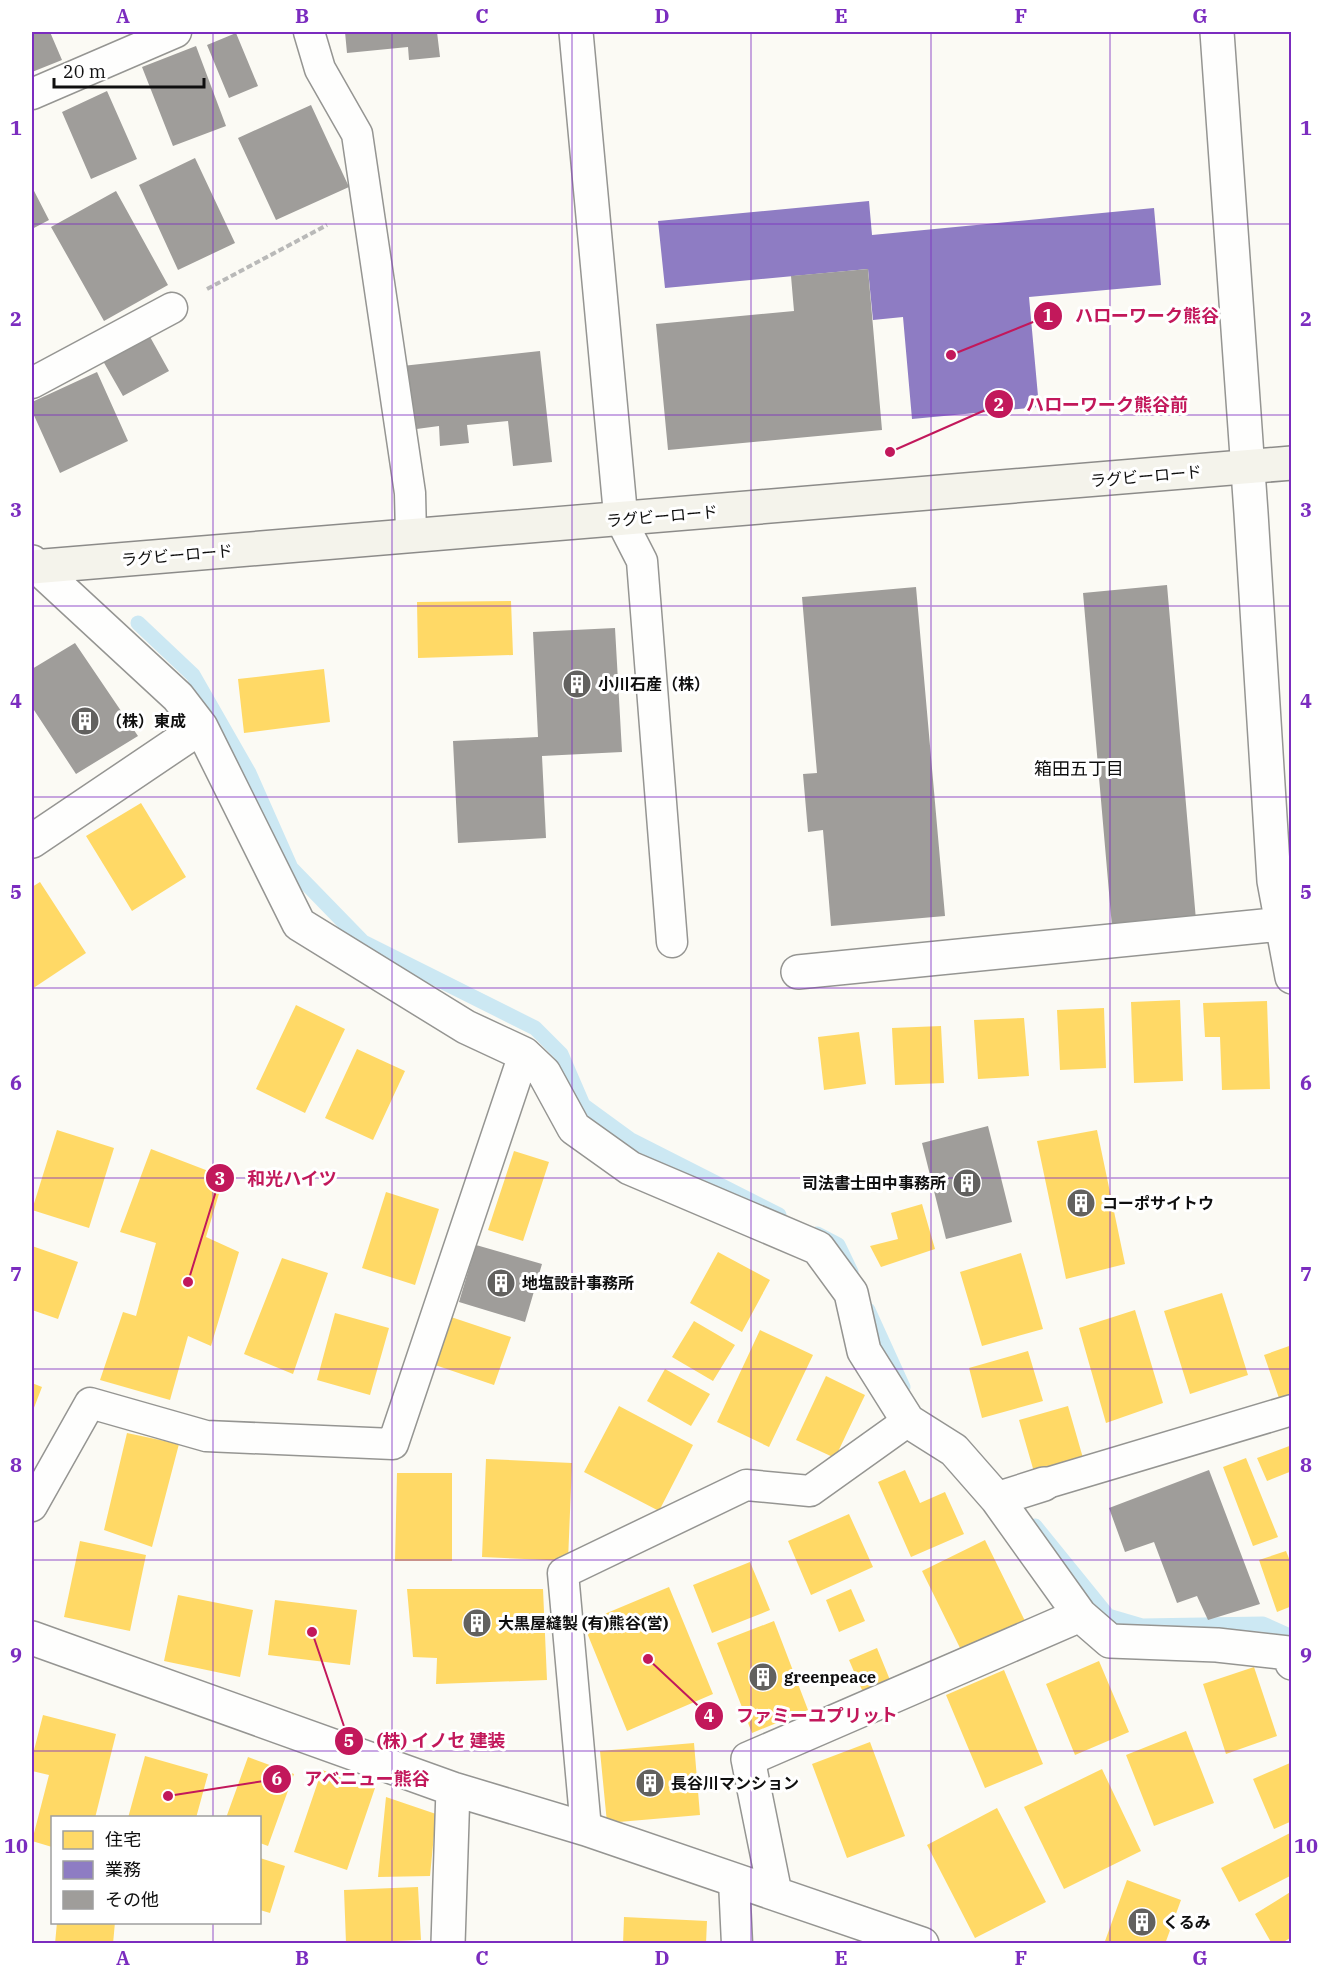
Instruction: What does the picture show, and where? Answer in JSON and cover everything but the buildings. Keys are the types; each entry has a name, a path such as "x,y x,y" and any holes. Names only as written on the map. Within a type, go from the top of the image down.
{"street":[{"path":"576,32 621,520"},
{"path":"1217,32 1274,881 1287,923 1292,977"},
{"name":"ラグビーロード","path":"33,566 621,520 1292,463"},
{"path":"33,566 178,697 201,727 299,924 466,1027 524,1054 544,1073 574,1128 630,1168 818,1248 851,1293 864,1351 908,1421 954,1450 999,1498 1080,1615 1110,1641 1217,1645 1288,1653 1292,1663"},
{"path":"32,840 201,727"},
{"path":"798,972 1287,923"},
{"path":"999,1498 1044,1484"},
{"path":"775,1893 748,1759 1080,1615"},
{"path":"32,1638 453,1790 586,1829 922,1944"},
{"path":"448,1944 453,1790"}],"lane":[{"path":"32,94 176,32"},
{"path":"309,32 320,69 357,134 410,493 411,535"},
{"path":"32,383 172,308"},
{"path":"621,520 642,561 672,942"},
{"path":"32,1506 90,1403 206,1436 393,1444 524,1054"},
{"path":"1044,1484 1292,1410"},
{"path":"586,1829 563,1573 746,1485 810,1491 908,1421"},
{"path":"734,1881 737,1944"}],"path":[{"path":"172,308 367,203"}],"waterway":[{"path":"138,623 193,675 249,773 291,868 363,942 535,1028 561,1054 583,1105 631,1140 779,1215"},
{"path":"817,1234 838,1245 851,1272"},
{"path":"868,1310 903,1387"},
{"path":"1035,1526 1108,1616 1142,1626 1263,1624 1292,1637"}],"place":[{"name":"ハローワーク熊谷","path":"951,355"},
{"name":"ハローワーク熊谷前","path":"890,452"},
{"name":"小川石産（株）","path":"577,684"},
{"name":"（株）東成","path":"85,721"},
{"name":"司法書士田中事務所","path":"967,1183"},
{"name":"コーポサイトウ","path":"1081,1203"},
{"name":"和光ハイツ","path":"188,1282"},
{"name":"地塩設計事務所","path":"501,1283"},
{"name":"大黒屋縫製 (有)熊谷(営)","path":"477,1623"},
{"name":"(株) イノセ 建装","path":"312,1632"},
{"name":"ファミーユプリット","path":"648,1659"},
{"name":"greenpeace","path":"763,1677"},
{"name":"長谷川マンション","path":"650,1783"},
{"name":"アベニュー熊谷","path":"168,1796"},
{"name":"くるみ","path":"1142,1922"}],"district":[{"name":"箱田五丁目","path":"1079,768"}]}
